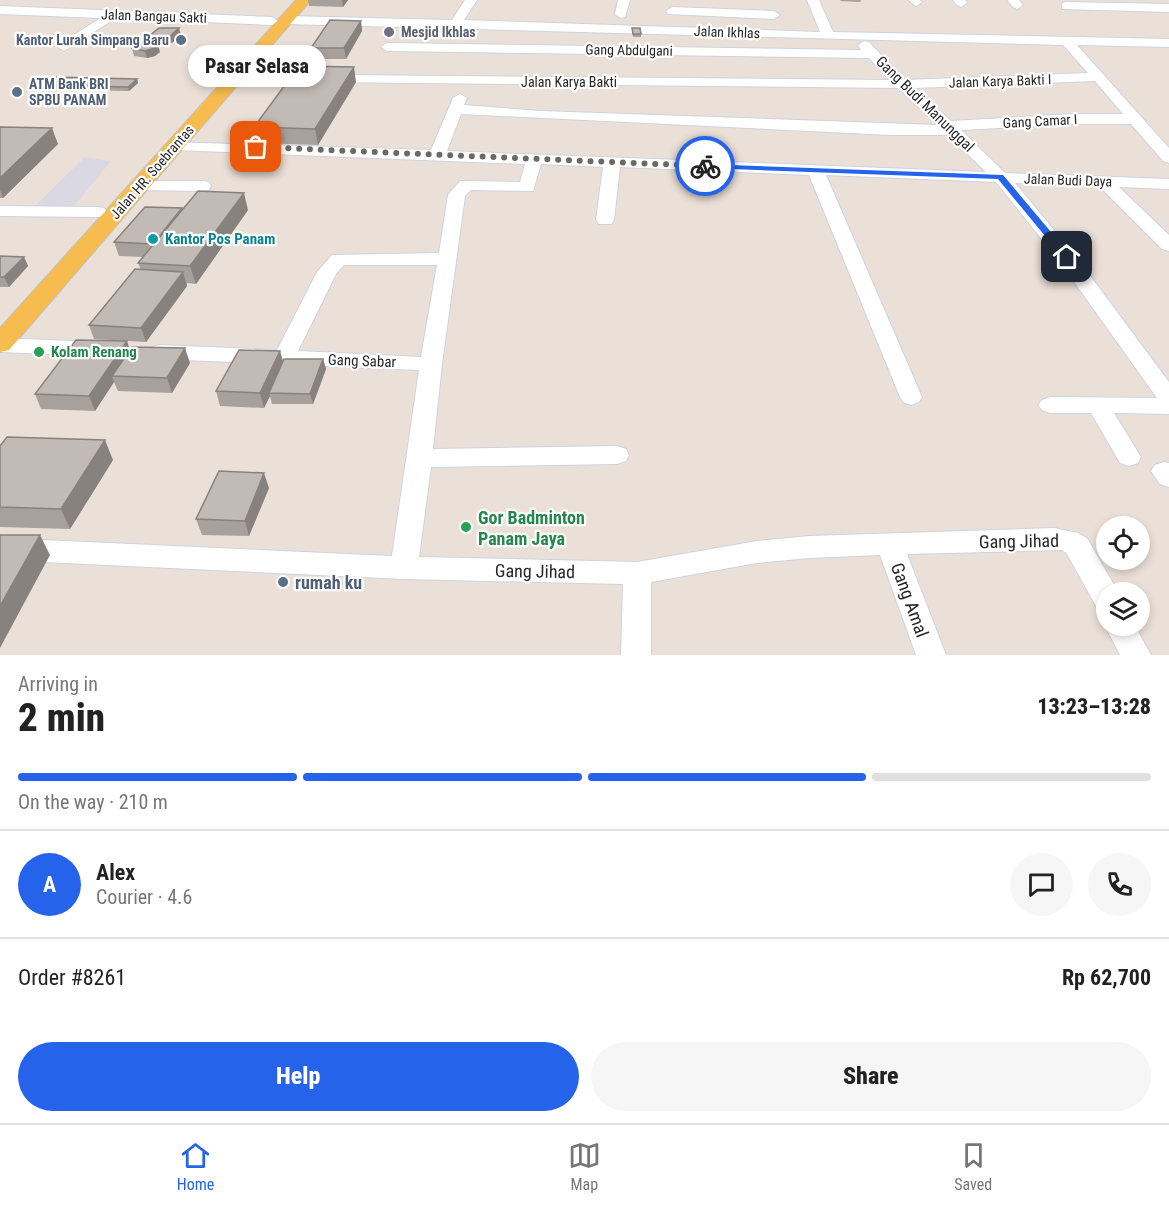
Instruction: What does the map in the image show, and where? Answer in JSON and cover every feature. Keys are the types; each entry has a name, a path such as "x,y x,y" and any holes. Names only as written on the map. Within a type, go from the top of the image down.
{"main road":[{"name":"Jalan HR. Soebrantas","path":"0,345 236,77 279,21 290,0"},
{"name":"Jalan HR. Soebrantas","path":"0,320 98,212 279,21 304,0"}],"street":[{"path":"456,24 471,0"},
{"path":"621,14 624,0"},
{"path":"813,0 828,35"},
{"path":"1152,0 1166,8"},
{"path":"1063,3 1166,8"},
{"path":"1063,3 1087,27"},
{"path":"672,30 672,6 772,7 777,33"},
{"name":"Jalan Bangau Sakti","path":"0,10 279,21"},
{"path":"64,47 113,15"},
{"name":"Jalan Ikhlas","path":"279,21 397,22 858,37 1169,42"},
{"path":"367,79 397,22"},
{"name":"Gang Budi Manunggal","path":"858,37 902,84 1000,177 1067,257 1169,398"},
{"path":"1066,40 1169,158"},
{"name":"Gang Abdulgani","path":"381,55 872,54"},
{"name":"Jalan Karya Bakti","path":"236,77 902,84"},
{"name":"Jalan Karya Bakti I","path":"902,84 1098,77"},
{"path":"438,153 467,81"},
{"name":"Gang Camar I","path":"455,110 891,130 1073,119 1135,119"},
{"name":"Jalan Budi Daya","path":"176,145 438,153 1169,184"},
{"path":"404,568 431,364 457,195 466,185 527,187 535,158"},
{"path":"605,220 612,162"},
{"path":"815,170 911,397"},
{"path":"1103,181 1169,245"},
{"path":"141,186 202,186"},
{"path":"0,211 98,212"},
{"path":"284,358 327,272 339,259 447,259"},
{"path":"0,345 115,350"},
{"name":"Gang Sabar","path":"138,351 431,364"},
{"path":"1050,405 1169,406"},
{"path":"1098,406 1129,457"},
{"path":"420,458 617,455"},
{"name":"Gang Jihad","path":"0,549 404,568 637,573 757,552 809,547 1054,538 1068,540 1077,546 1097,582"},
{"name":"Gang Amal","path":"890,544 930,655"},
{"path":"636,655 637,573"},
{"path":"1126,636 1136,655"}],"shaded area":[{"path":"85,157 111,161 74,206 35,206"}],"building":[{"path":"330,20 361,21 344,48 311,48"},
{"path":"159,28 179,28 170,36 148,37"},
{"path":"632,28 640,28 641,34 633,34"},
{"path":"137,44 158,44 145,51 132,48"},
{"path":"299,66 354,67 315,129 254,127"},
{"path":"51,77 137,79 128,87 41,85"},
{"path":"0,127 52,128 0,178"},
{"path":"198,191 244,193 190,266 138,263"},
{"path":"145,207 182,208 153,244 114,242"},
{"path":"0,256 24,257 4,277 0,277"},
{"path":"135,269 183,272 141,328 89,325"},
{"path":"76,340 127,341 89,396 35,394"},
{"path":"132,347 185,348 167,378 112,376"},
{"path":"239,350 280,351 260,393 216,391"},
{"path":"284,359 323,359 310,394 269,393"},
{"path":"7,437 105,440 61,509 0,507 0,446"},
{"path":"219,471 264,473 245,521 196,519"},
{"path":"0,535 40,535 0,606"}],"way so far":[{"path":"256,147 705,166"}],"place":[{"name":"Mesjid Ikhlas","path":"389,32"},
{"name":"Kantor Lurah Simpang Baru","path":"181,40"},
{"name":"ATM Bank BRI SPBU PANAM","path":"17,92"},
{"name":"Pasar Selasa","path":"256,147"},
{"name":"Kantor Pos Panam","path":"153,239"},
{"name":"Kolam Renang","path":"39,352"},
{"name":"Gor Badminton Panam Jaya","path":"466,527"},
{"name":"rumah ku","path":"283,582"}],"route":[{"path":"705,166 1000,177 1067,257"}]}
